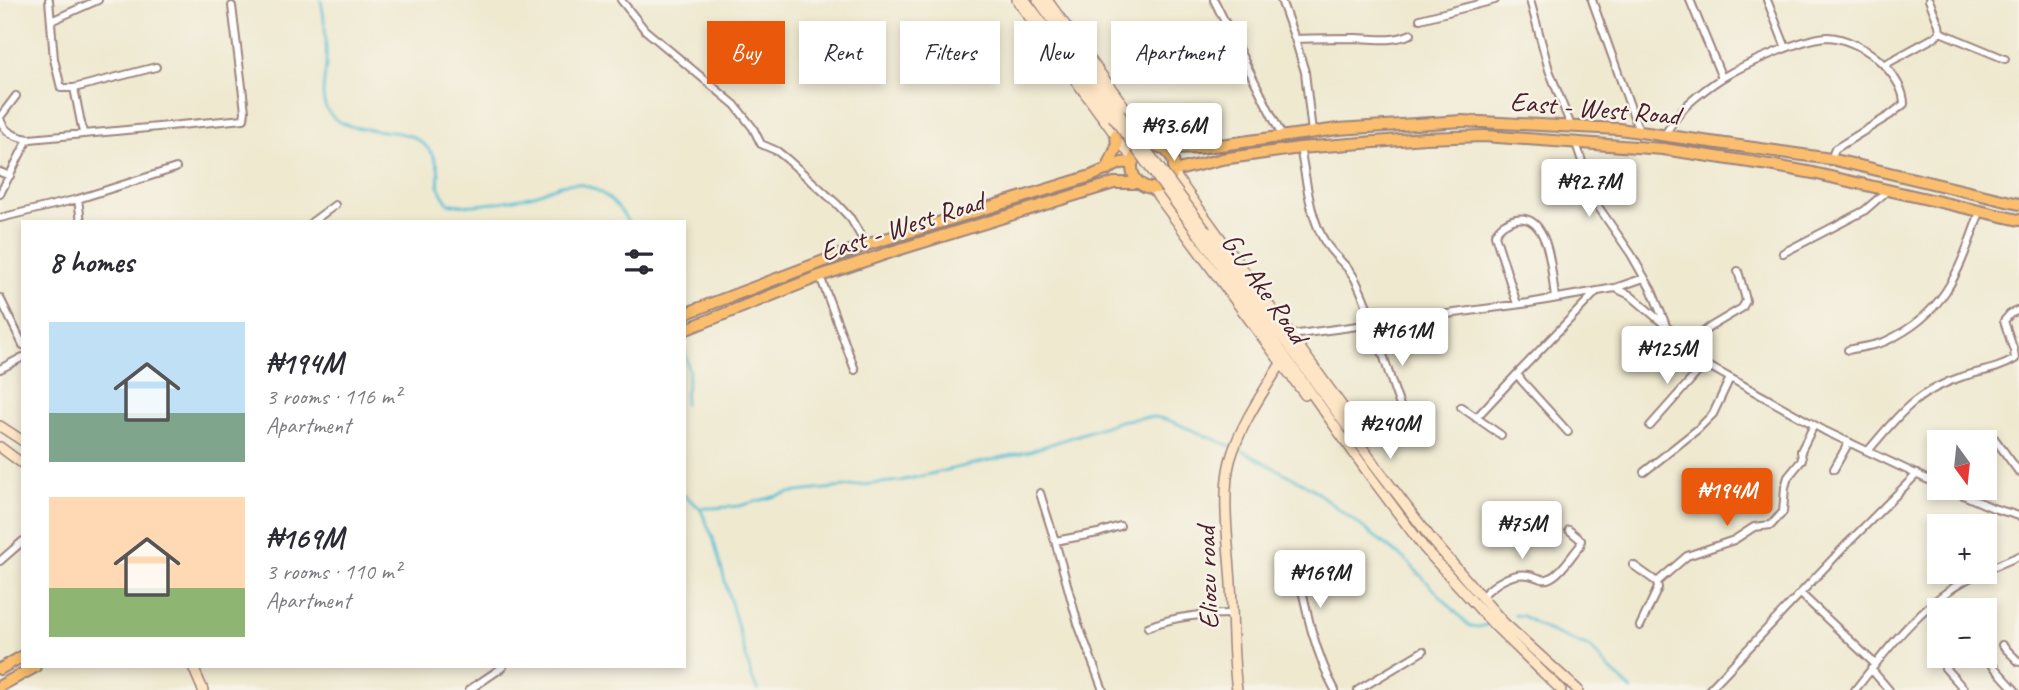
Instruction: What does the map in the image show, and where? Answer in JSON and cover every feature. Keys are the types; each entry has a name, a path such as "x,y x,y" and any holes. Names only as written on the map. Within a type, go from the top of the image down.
{"main road":[{"path":"1017,0 1133,160"},
{"path":"1025,0 1116,115 1203,233 1442,569 1494,625 1561,690"},
{"path":"1038,0 1116,115"},
{"path":"1047,0 1158,147 1172,158 1174,173 1342,406 1358,431 1373,471"},
{"name":"East - West Road","path":"1158,147 1198,148 1312,132 1462,121 1571,125 1665,134 1831,159 2019,204"},
{"path":"1107,170 1116,146 1116,135"},
{"name":"East - West Road","path":"1174,173 1222,159 1300,148 1484,136 1663,149 1769,165 2019,220"},
{"path":"1158,147 1140,150 1133,160 1132,172 1138,183 1152,188 1163,186 1174,173"},
{"name":"East - West Road","path":"686,313 866,245 1133,160"},
{"name":"East - West Road","path":"686,329 820,276 894,251 1114,183 1138,183"},
{"path":"1152,188 1324,421 1373,471 1481,597 1525,643 1578,690"},
{"name":"Eliozu road","path":"1237,690 1233,659 1227,492 1230,464 1239,434 1282,362"},
{"path":"0,426 21,440"},
{"path":"2,452 21,463"},
{"path":"0,669 21,657"},
{"path":"0,686 33,668"},
{"path":"193,668 203,690"}],"street":[{"path":"49,0 59,85 63,89 156,67"},
{"path":"51,21 98,0"},
{"path":"621,0 645,30 735,106 754,128 761,144 777,151 837,204 851,219 866,245"},
{"path":"1214,0 1282,136"},
{"path":"1281,0 1305,72 1312,132"},
{"path":"1420,19 1495,0"},
{"path":"1530,0 1549,70 1571,125"},
{"path":"1592,0 1639,131"},
{"path":"1690,0 1722,78"},
{"path":"1767,0 1786,48"},
{"path":"1929,0 1940,32 2005,59"},
{"path":"16,96 0,117 1,123 9,132 20,139 244,119 232,6"},
{"path":"1884,65 1940,32"},
{"path":"1295,39 1318,37 1389,40 1411,34"},
{"path":"1665,134 1686,105 1722,78 1786,48 1815,38 1830,37 1874,55 1898,83 1904,100 1904,104 1890,115 1835,149 1831,159"},
{"path":"74,88 83,133"},
{"path":"0,194 30,139"},
{"path":"1575,142 1595,202 1652,290 1665,325"},
{"path":"1300,148 1313,215 1324,241 1354,278 1374,323 1402,411 1410,419 1427,420"},
{"path":"0,218 78,200 176,168"},
{"path":"0,172 10,176"},
{"path":"1783,253 1864,211 1889,190"},
{"path":"78,200 82,220"},
{"path":"320,220 335,205"},
{"path":"1849,350 1884,342 1932,310 1951,286 1980,212"},
{"path":"1517,304 1494,235 1502,226 1517,219 1528,220 1542,231 1548,250 1555,298"},
{"path":"1687,345 1742,308 1746,302 1738,271"},
{"path":"820,276 855,370"},
{"path":"1291,335 1555,298 1615,288 1644,278"},
{"path":"1615,288 1630,295 1705,364 1814,425 1927,479"},
{"path":"1476,418 1597,291"},
{"path":"0,298 21,341"},
{"path":"1868,451 1902,410 1927,391 1964,376 2005,365 2015,359 2004,321 2019,310"},
{"path":"0,369 21,358"},
{"path":"1650,426 1705,364"},
{"path":"1517,374 1569,432"},
{"path":"1644,472 1713,414 1730,377"},
{"path":"1461,407 1501,435"},
{"path":"1657,583 1687,556 1734,540 1754,527 1772,525 1778,519 1783,512 1788,477 1802,460 1801,451 1814,425"},
{"path":"1834,469 1849,442"},
{"path":"1997,443 2019,472"},
{"path":"1709,690 1917,474"},
{"path":"1040,493 1078,624 1103,690"},
{"path":"1975,500 2019,516"},
{"path":"1055,541 1119,526"},
{"path":"1481,597 1497,582 1515,576 1528,574 1544,580 1552,578 1580,546 1581,540 1569,530"},
{"path":"0,561 21,543"},
{"path":"1997,566 2019,556"},
{"path":"1633,565 1657,583 1658,588 1640,626"},
{"path":"1278,571 1295,571 1300,580 1312,634 1326,674 1335,690"},
{"path":"1855,690 1912,621 1939,597 1959,584"},
{"path":"1801,594 1873,666 1889,690"},
{"path":"1149,627 1179,618 1232,614"},
{"path":"2002,645 2019,662"},
{"path":"1358,690 1423,651"},
{"path":"469,690 502,668"},
{"path":"1945,668 1965,690"},
{"path":"1995,668 2015,690"}],"waterway":[{"path":"321,0 326,40 323,92 326,108 343,124 405,134 420,141 434,158 439,173 439,187 448,203 489,204 571,184 600,192 609,198 627,220"},
{"path":"686,357 689,372 686,391"},
{"path":"686,497 700,508 713,508 739,506 788,493 900,481 1030,451 1120,421 1156,417 1245,452 1310,487 1407,561 1469,626 1489,624"},
{"path":"700,508 713,538 752,678 758,690"},
{"path":"1514,615 1523,616 1545,629 1591,648 1632,690"}]}
